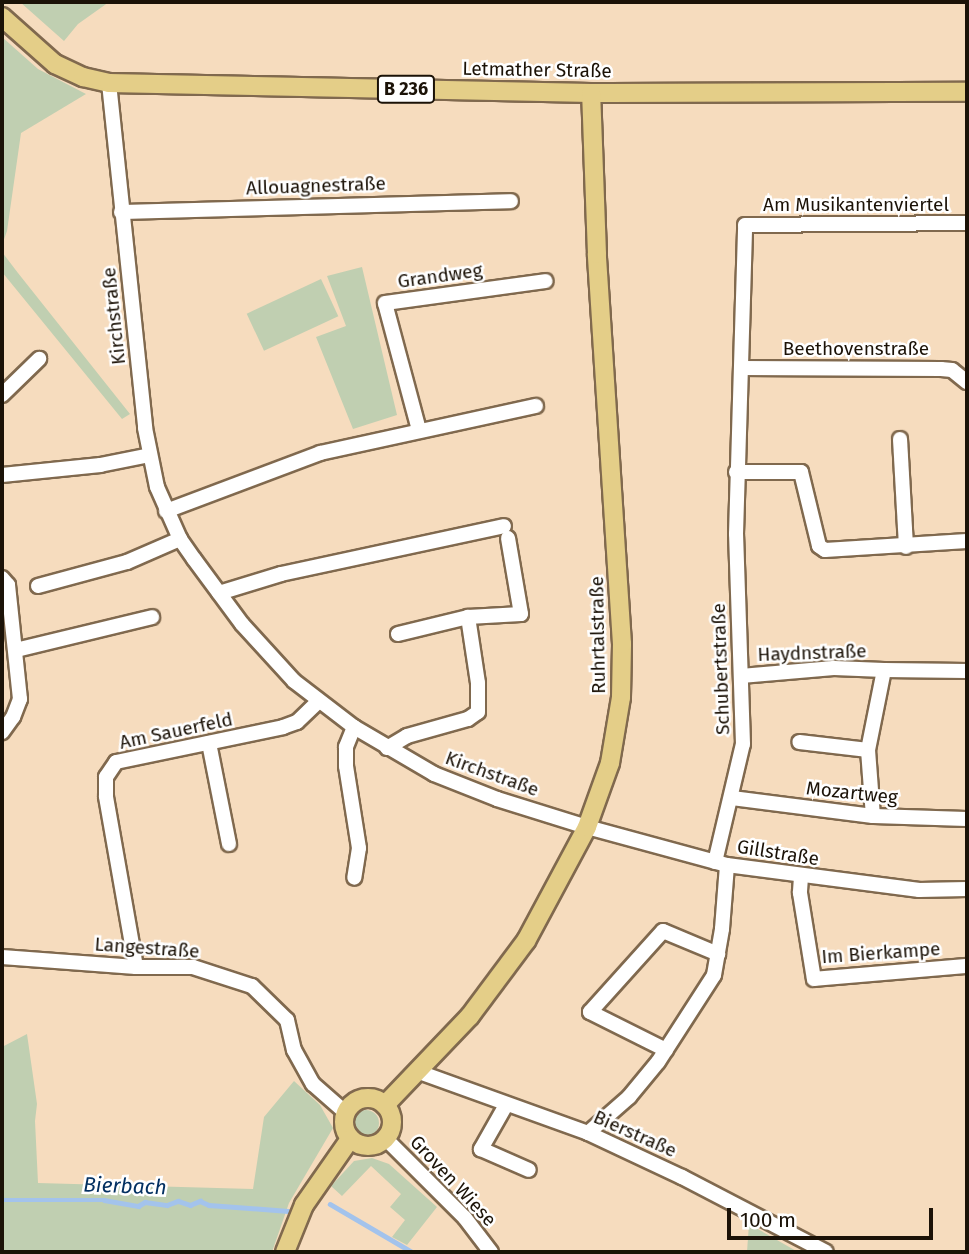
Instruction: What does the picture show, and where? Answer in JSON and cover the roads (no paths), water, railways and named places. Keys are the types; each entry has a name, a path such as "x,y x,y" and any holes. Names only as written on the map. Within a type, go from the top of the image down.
{"main road":[{"name":"Letmather Straße","path":"2,17 55,64 83,77 109,83 591,93 967,92"},
{"name":"Ruhrtalstraße","path":"385,1105 470,1016 526,941 587,827 610,763 621,697 622,644 597,254 591,93"},
{"path":"368,1098 385,1105 391,1116 391,1128 385,1138 372,1146 364,1146 350,1139 344,1126 346,1113 359,1100 368,1098"},
{"path":"285,1252 304,1205 350,1139"}],"street":[{"name":"Kirchstraße","path":"109,83 121,212 150,455 166,511 180,539 269,655 318,702 387,748 464,787 587,827"},
{"name":"Allouagnestraße","path":"121,212 511,201"},
{"name":"Am Musikantenviertel","path":"746,225 967,223"},
{"name":"Schubertstraße","path":"588,1133 629,1097 666,1050 708,985 718,954 721,863 743,744 736,472 746,225"},
{"name":"Grandweg","path":"419,430 385,303 547,281"},
{"path":"2,395 39,359"},
{"name":"Beethovenstraße","path":"741,368 941,369 952,370 967,382"},
{"path":"166,511 287,464 419,430 536,406"},
{"path":"900,439 906,547"},
{"path":"3,471 100,465 150,455"},
{"path":"736,472 801,472 819,546 825,550 906,547 967,541"},
{"path":"219,593 281,574 506,532 521,614 468,617 398,634"},
{"path":"38,586 127,562 180,539"},
{"path":"2,578 8,585 11,641 20,699 13,717 2,732"},
{"path":"11,641 152,617"},
{"name":"Kirchstraße","path":"387,748 407,736 468,719 478,712 478,683 468,617"},
{"name":"Haydnstraße","path":"741,676 834,668 967,671"},
{"name":"Haydnstraße","path":"873,816 868,750 884,670"},
{"name":"Am Sauerfeld","path":"136,967 106,796 106,777 116,762 297,722 318,702"},
{"path":"354,727 346,747 346,766 359,848 355,878"},
{"path":"799,742 868,750"},
{"path":"209,743 229,844"},
{"name":"Mozartweg","path":"732,798 873,816 967,819"},
{"name":"Gillstraße","path":"587,827 721,863 801,877 919,890 967,888"},
{"name":"Im Bierkampe","path":"801,877 800,893 814,979 967,967"},
{"path":"666,1050 590,1013 663,931 718,954"},
{"name":"Langestraße","path":"2,957 136,967 194,967 252,986 287,1020 294,1050 308,1076 346,1113"},
{"name":"Bierstraße","path":"418,1072 588,1133 682,1177 826,1252"},
{"path":"506,1105 481,1149 529,1170"},
{"name":"Groven Wiese","path":"385,1138 465,1218 491,1252"}],"waterway":[{"name":"Bierbach","path":"2,1200 104,1200 138,1206 145,1202 167,1205 178,1201 190,1205 200,1201 209,1205 288,1211"},
{"name":"Bierbach","path":"330,1204 412,1252"}]}
